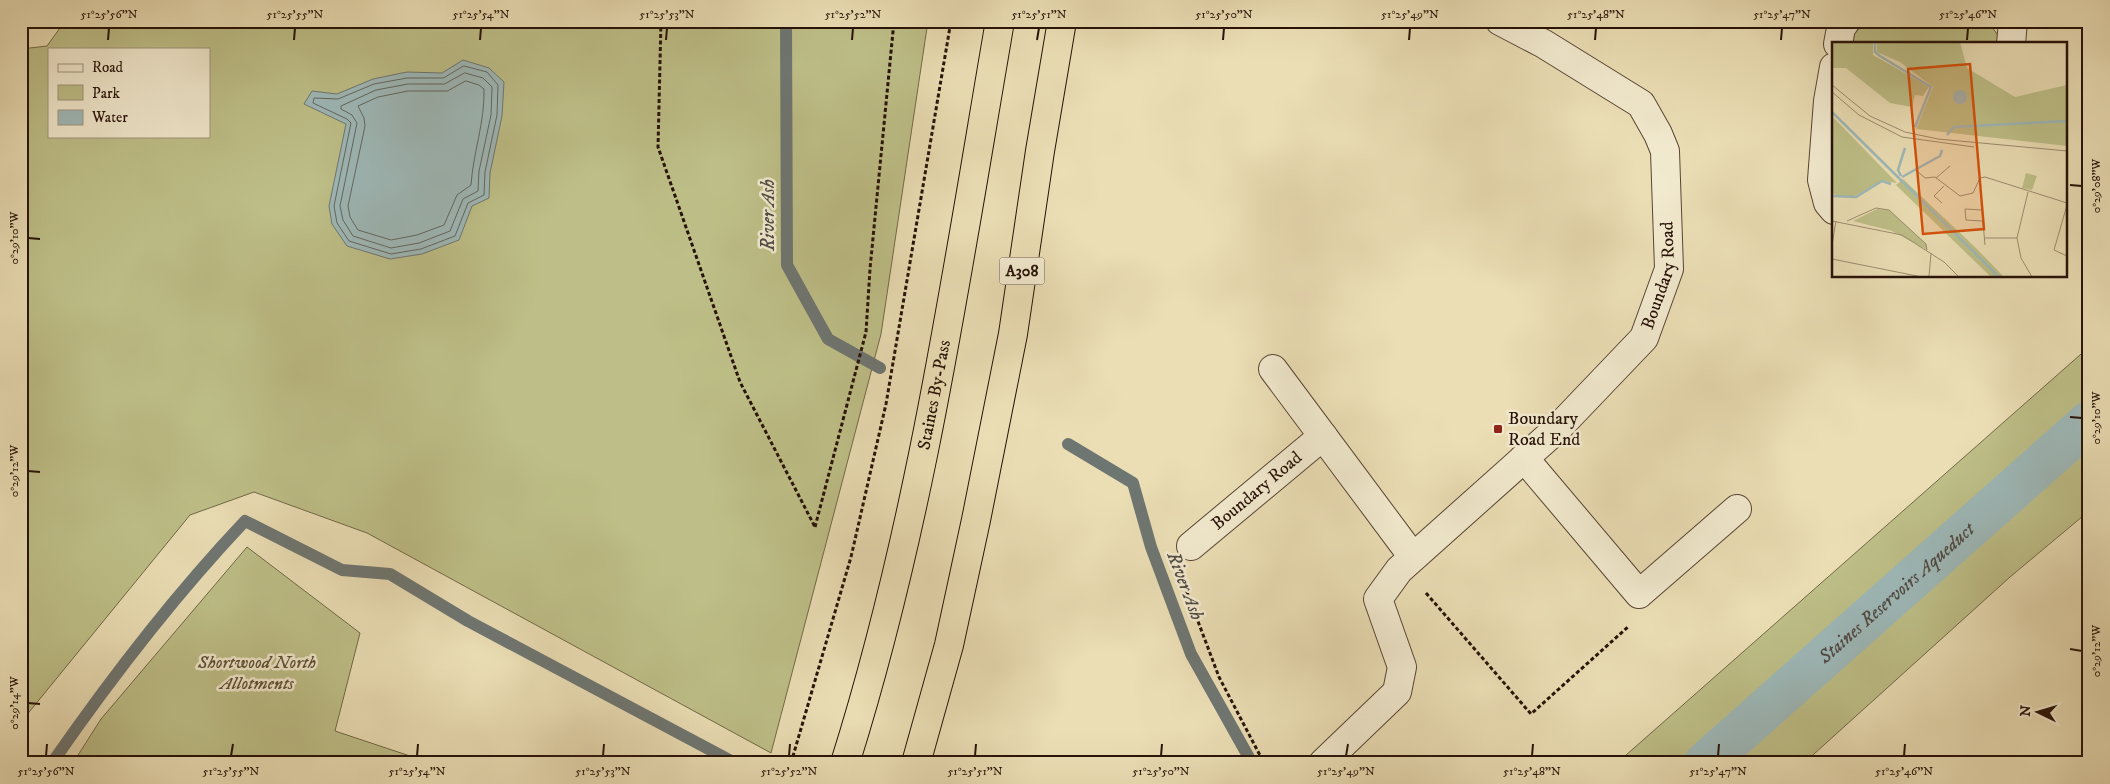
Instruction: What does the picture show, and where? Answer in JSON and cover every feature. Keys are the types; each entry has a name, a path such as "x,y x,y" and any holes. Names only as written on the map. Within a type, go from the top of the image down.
{"highway":[{"name":"Staines By-Pass","path":"845,763 870,684 916,488 938,379 1000,21"},
{"name":"A308","path":"916,763 949,645 1013,334 1040,151 1062,21"}],"street":[{"name":"Boundary Road","path":"1323,763 1397,692 1402,667 1378,600 1408,562 1558,428 1644,338 1669,269 1665,151 1641,104 1544,44 1500,21"},
{"path":"1838,42 1841,28 1846,21"},
{"path":"2010,42 2013,21"},
{"path":"1832,78 1828,101 1822,180 1828,203 1832,208"},
{"path":"1272,369 1323,436 1408,562"},
{"name":"Boundary Road","path":"1191,546 1323,436"},
{"path":"1524,458 1639,594 1737,509"}],"path":[{"path":"662,21 658,147 740,382 815,527 866,332 870,269 894,21"},
{"path":"791,763 851,557 886,404 951,21"},
{"path":"1191,546 1174,556 1219,677 1264,763"},
{"path":"1408,562 1531,714 1652,606 1639,594"}],"green space":[{"path":"65,21 928,21 881,334 771,753 367,533 254,492 190,515 21,722 21,49 47,46"},
{"path":"1866,21 1988,21 1999,37 2000,42 1851,42 1854,34"},
{"path":"2089,347 2089,511 2010,577 1804,763 1617,763"},
{"name":"Shortwood North Allotments","path":"247,547 360,633 335,731 431,763 73,763 101,719"}],"water":[{"path":"463,60 489,68 504,82 502,116 490,173 489,198 472,206 459,240 422,254 390,259 347,246 332,224 329,206 346,124 304,104 312,91 337,94 373,79 407,72 442,73"}],"waterway":[{"name":"River Ash","path":"786,21 787,265 828,339 880,368"},
{"name":"Staines Reservoirs Aqueduct","path":"1705,763 2089,422"},
{"name":"River Ash","path":"1068,444 1133,483 1151,547 1191,654 1252,763"},
{"path":"52,763 144,638 193,578 245,521 342,570 390,574 468,621 735,763"}],"place":[{"name":"Boundary Road End","path":"1498,429"}]}
